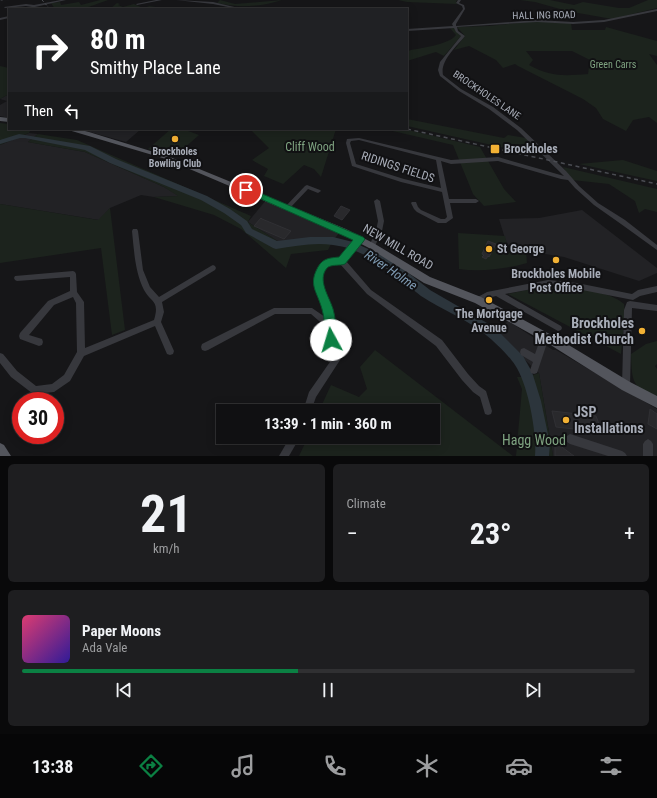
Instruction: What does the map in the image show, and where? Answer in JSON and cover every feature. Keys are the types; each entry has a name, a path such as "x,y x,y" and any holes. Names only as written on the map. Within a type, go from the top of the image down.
{"main road":[{"name":"NEW MILL ROAD","path":"73,130 168,158 288,207 358,241 372,246 427,280 478,300 626,386 657,402"},
{"path":"0,449 5,456"}],"street":[{"path":"5,7 26,5 32,8 65,0"},
{"path":"137,4 161,0"},
{"path":"177,0 237,8"},
{"path":"455,26 454,24 464,10 463,6 457,2 460,0"},
{"path":"216,8 222,5"},
{"name":"HALL ING ROAD","path":"408,30 537,21 573,23 604,21 657,10"},
{"name":"BROCKHOLES LANE","path":"455,26 463,36 442,62 440,70 442,75 460,90 491,108 519,128 596,204 656,245"},
{"name":"RIDINGS FIELDS","path":"445,192 354,165 348,143 349,140 360,139 438,160 451,162 498,159 568,178"},
{"path":"414,203 419,211 440,221 446,221 450,218 448,201 438,160"},
{"path":"288,207 307,187 318,191"},
{"path":"372,246 379,231 381,221 377,201"},
{"path":"448,201 476,201"},
{"path":"135,231 140,270 147,289 158,301 160,312 157,322 170,351"},
{"path":"309,404 312,395 336,360 331,340 328,310 318,285 317,277 324,265 329,262 342,261 358,241"},
{"path":"342,261 369,292 439,343 476,390 486,392 488,411"},
{"path":"158,301 213,268"},
{"path":"0,357 14,374 35,390 54,388 68,378 81,353 80,302 74,293 73,274 17,278"},
{"path":"478,300 484,296 537,284 558,283 577,286 657,308"},
{"path":"626,386 628,310 631,300 638,293 657,288"},
{"path":"39,342 23,336 52,303 74,293"},
{"path":"496,293 558,328"},
{"path":"205,347 274,311 312,311 330,326"},
{"path":"81,353 157,322"},
{"path":"534,370 544,337"},
{"path":"524,352 538,360"},
{"path":"570,439 622,456"},
{"path":"284,456 291,444"},
{"path":"648,444 648,456"}],"shaded area":[{"path":"8,95 8,118 0,116 0,105 7,101 0,99"},
{"path":"83,130 140,130 126,142"},
{"path":"29,133 38,134 28,142 85,152 164,187 179,196 154,197 141,195 110,208 99,220 0,204 0,145"},
{"path":"266,200 339,233 332,242 279,242 248,222"},
{"path":"582,210 657,268 657,273 639,281 564,257 508,248 499,219 539,218"},
{"path":"508,321 553,350 556,350 657,409 657,456 553,456 539,373 496,333"}],"green space":[{"path":"100,0 108,0 86,8 54,8 51,3 60,2 61,5 79,2 81,5"},
{"path":"220,0 235,4 282,0 266,4 241,6 217,3"},
{"path":"398,0 458,0 456,1 457,4 407,2"},
{"path":"520,0 550,0 574,5 583,2 619,8 629,8 648,0 657,0 657,8 612,19 567,11 535,2"},
{"path":"117,3 123,7 134,4 143,8 111,8"},
{"path":"150,6 161,8 143,8"},
{"name":"Green Carrs","path":"538,21 571,23 572,30 605,30 606,27 657,41 657,56 649,54 657,65 657,123 649,117 633,120 626,131 603,119 596,108 583,99 515,64 503,68 496,60 469,46 454,50 465,36 457,27 489,26","holes":["526,51 572,51 590,60 588,74 558,75 544,72 529,65 533,60"]},
{"path":"454,27 461,36 444,56 436,52 408,61 408,51 441,44 456,35 450,28"},
{"path":"0,66 8,68 8,95 0,99"},
{"path":"408,119 504,138 508,135 526,138 531,144 506,145 505,148 408,126"},
{"path":"0,123 8,124 8,130 30,130 29,133 0,145"},
{"path":"170,130 186,130 199,135 174,157 148,149"},
{"name":"Cliff Wood","path":"251,130 336,130 321,177 314,169 304,165 283,184 264,176 268,169 252,160 269,148"},
{"path":"388,130 408,130 480,147 504,189 516,202 484,206 473,194 453,145"},
{"path":"38,134 77,140 251,216 248,222 279,242 332,242 328,250 291,254 286,268 241,229 214,215 154,197 178,196 164,187 85,152 28,142"},
{"path":"623,160 657,171 657,181 579,164"},
{"path":"563,167 657,189 657,212 645,209 639,213 635,201 609,184 572,180"},
{"path":"0,204 98,220 110,208 125,330 112,335 101,248 0,263"},
{"path":"458,233 505,236 508,248 526,251 527,263 493,269 459,269"},
{"path":"552,286 571,287 575,291 579,288 597,292 614,297 624,304 625,313 621,354 508,294"},
{"path":"657,341 657,364 655,366 657,369 657,399 642,390 635,382 632,371 631,354 646,344"},
{"path":"375,350 513,456 299,456 305,444 440,444 440,404 322,404 331,385 359,397 367,389 360,367"},
{"name":"Hagg Wood","path":"539,373 553,456 516,456 522,389 517,377 527,377"}],"building":[{"path":"341,206 350,210 342,220 334,216"},
{"path":"261,218 291,231 284,239 254,226"},
{"name":"St George","path":"488,241 496,244 489,257 488,256 486,259 482,257 484,255 482,254"},
{"path":"650,409 657,414 657,429 648,424"},
{"path":"552,411 596,416 602,432 556,427"},
{"path":"555,442 574,456 555,456"}],"waterway":[{"name":"River Holme","path":"0,142 19,136 25,136 87,148 113,161 204,198 244,223 249,231 276,245 310,241 333,241 350,245 376,257 398,271 426,293 490,331 519,360 526,372 535,401 543,444 542,456"}],"railway":[{"path":"42,0 49,8"},
{"path":"408,129 657,184"}],"place":[{"name":"Brockholes Bowling Club","path":"175,139"},
{"name":"Brockholes","path":"495,149"},
{"name":"St George","path":"489,249"},
{"name":"Brockholes Mobile Post Office","path":"556,260"},
{"name":"The Mortgage Avenue","path":"489,300"},
{"name":"Brockholes Methodist Church","path":"642,331"},
{"name":"JSP Installations","path":"566,420"}],"route":[{"path":"246,190 360,239 342,261 329,262 324,265 317,277 318,285 328,310 331,340"}]}
